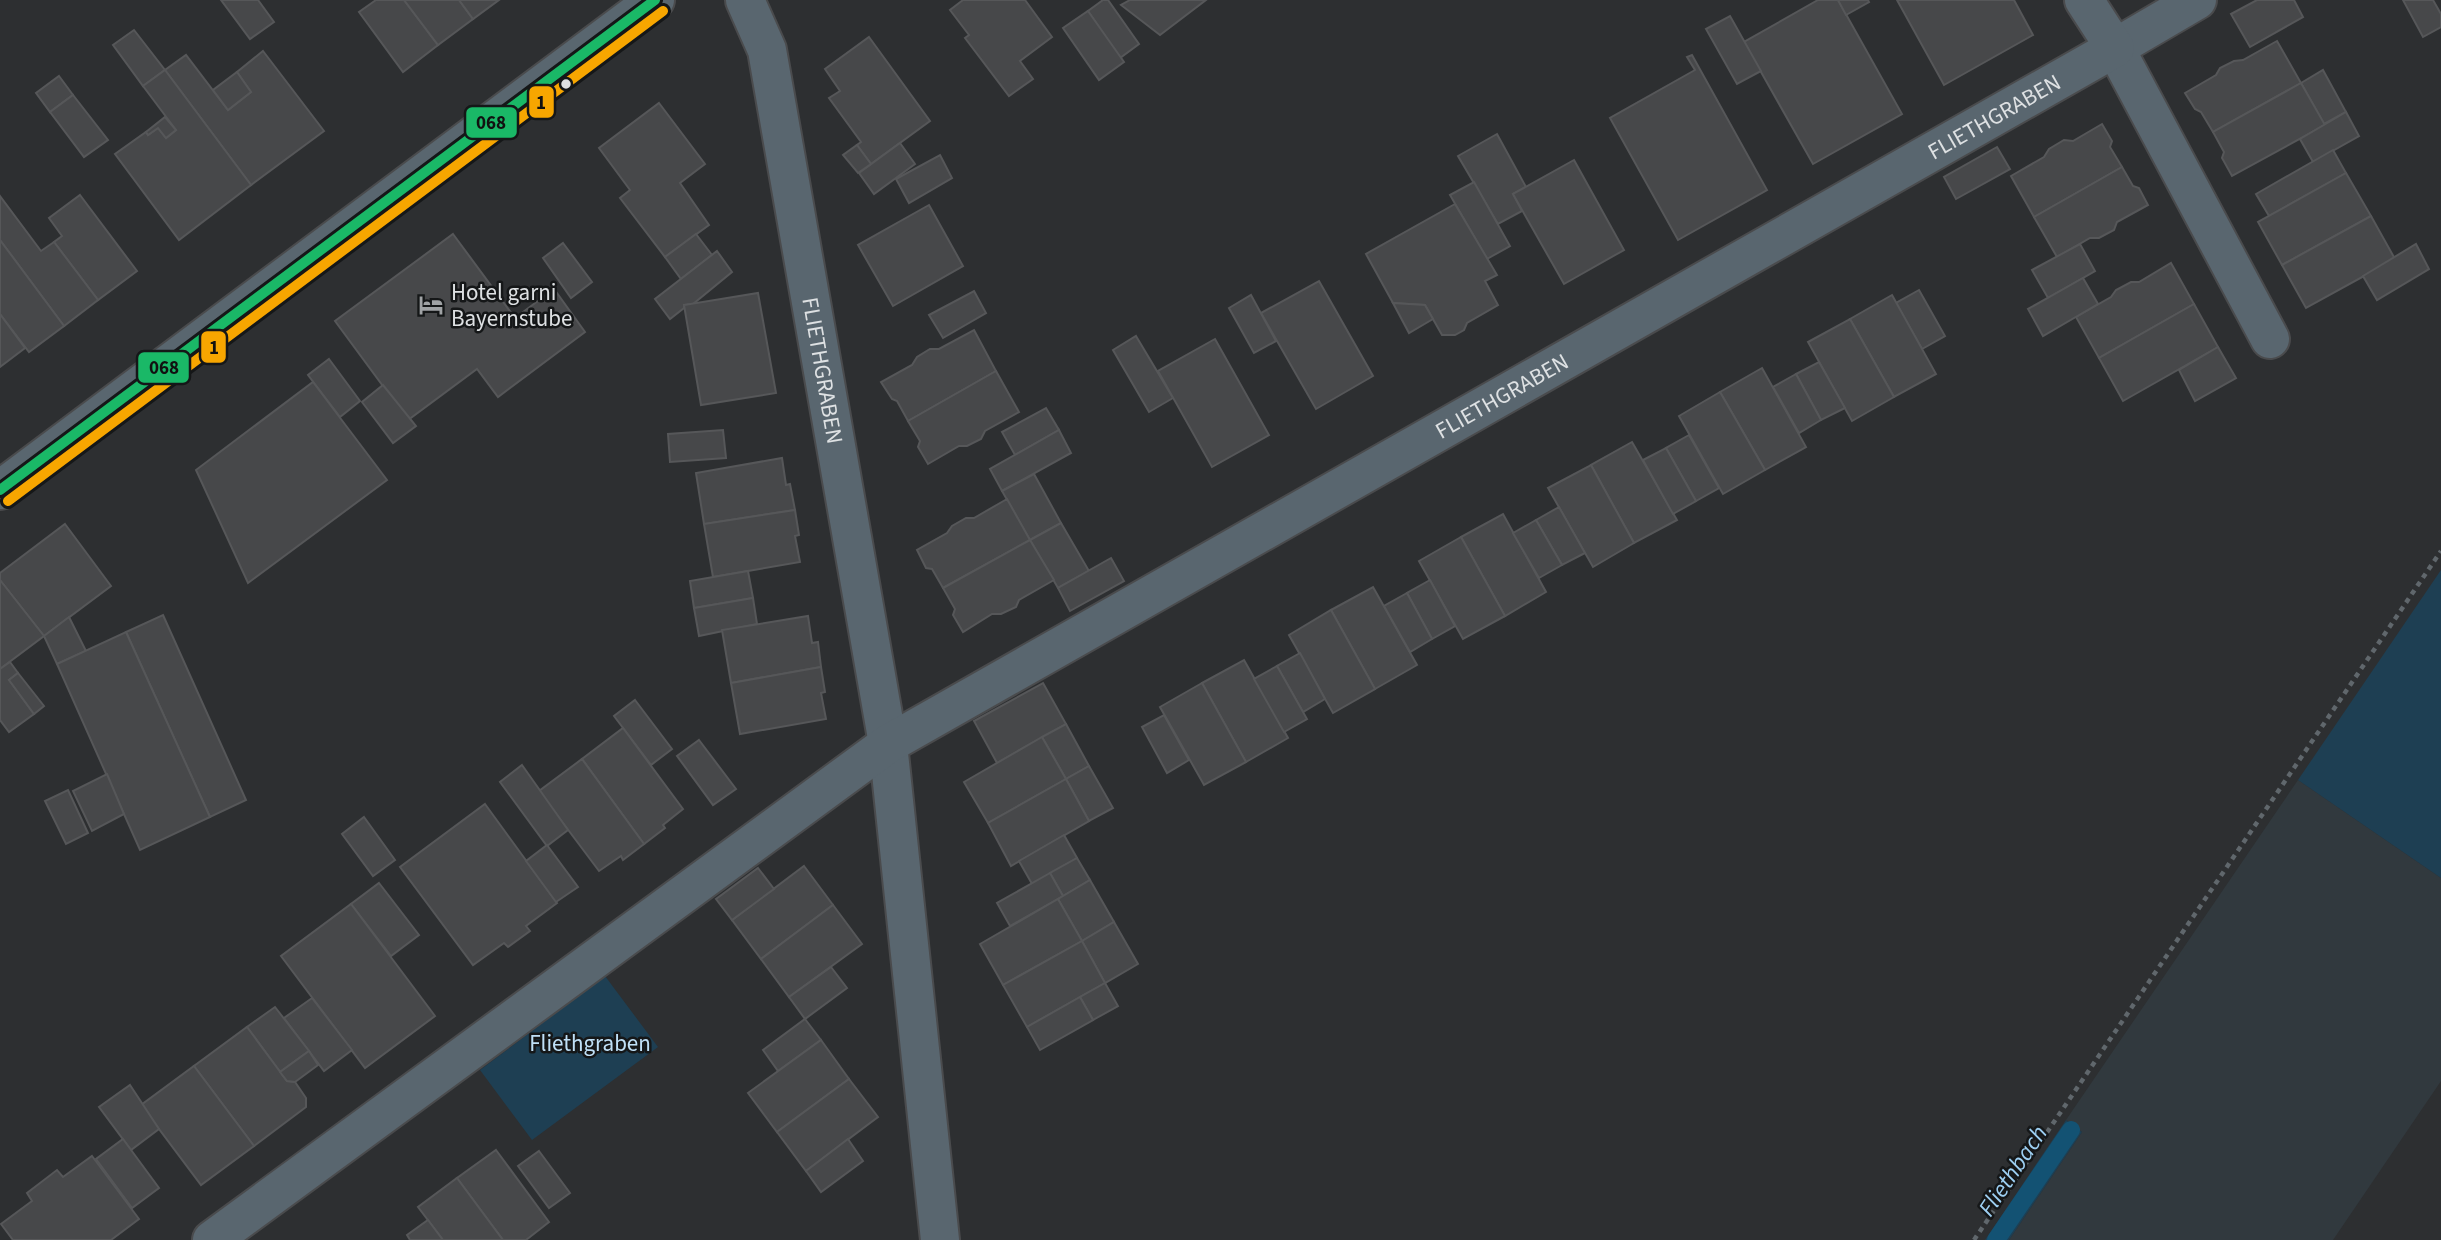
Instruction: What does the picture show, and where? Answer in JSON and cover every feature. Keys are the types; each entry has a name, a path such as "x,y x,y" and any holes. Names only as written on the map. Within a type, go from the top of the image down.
{"street":[{"path":"0,490 654,0"},
{"name":"FLIETHGRABEN","path":"746,0 767,50 888,744 940,1240"},
{"path":"2084,0 2115,48 2270,339"},
{"name":"FLIETHGRABEN","path":"212,1240 888,744 2197,0"}],"path":[{"path":"1974,1240 2441,551"}],"shaded area":[{"path":"2298,780 2441,878 2441,1081 2333,1240 2009,1240 2082,1132 2066,1120"}],"green space":[{"path":"2441,570 2441,878 2298,780"},
{"name":"Fliethgraben","path":"605,976 658,1047 532,1140 480,1070"},
{"path":"2066,1120 2082,1132 2009,1240 1985,1240"}],"building":[{"path":"221,0 258,0 274,22 250,39"},
{"path":"376,0 404,0 438,45 403,72 359,12"},
{"path":"404,0 459,0 473,19 438,45"},
{"path":"459,0 499,0 473,19"},
{"path":"963,0 1025,0 1052,37 1020,61 1033,79 1009,96 965,38 969,35 950,10"},
{"path":"1103,0 1108,0 1139,44 1120,58 1088,11"},
{"path":"1130,0 1206,0 1160,35 1121,5"},
{"path":"1818,0 1838,0 1902,114 1813,164 1744,42"},
{"path":"1838,0 1868,0 1869,2 1846,15"},
{"path":"1897,0 2014,0 2033,35 1944,85"},
{"path":"2257,0 2294,0 2303,17 2250,47 2231,14"},
{"path":"2403,0 2433,0 2441,14 2441,27 2423,37"},
{"path":"1088,11 1124,62 1099,80 1063,28"},
{"path":"1730,16 1761,71 1737,84 1706,29"},
{"path":"134,30 165,70 143,86 113,45"},
{"path":"869,37 930,121 871,164 857,145 861,142 829,98 840,91 825,69"},
{"path":"2277,41 2301,83 2213,132 2185,93 2216,75 2220,68 2243,60"},
{"path":"263,51 324,131 251,185 165,70 186,55 228,110 251,92 237,72"},
{"path":"1692,55 1767,190 1678,240 1610,118 1695,70 1687,57"},
{"path":"165,70 251,185 179,240 115,154 146,132 148,135 158,128 166,138 176,130 143,86"},
{"path":"2323,70 2346,112 2324,124 2301,83"},
{"path":"237,72 251,92 228,110 213,90"},
{"path":"59,76 73,95 50,112 36,93"},
{"path":"2301,83 2325,125 2232,176 2222,158 2224,152 2213,132"},
{"path":"73,95 108,140 84,157 50,112"},
{"path":"659,103 705,164 680,183 709,225 665,257 620,198 630,190 599,148"},
{"path":"2346,112 2359,136 2313,162 2300,139"},
{"path":"165,117 176,130 166,138 158,128 148,135 146,132"},
{"path":"2102,124 2112,141 2110,147 2122,167 2034,217 2011,176 2044,157 2049,149 2064,140 2073,141"},
{"path":"1497,134 1526,187 1513,194 1522,211 1498,224 1458,156"},
{"path":"900,143 915,164 874,194 859,173"},
{"path":"857,145 871,164 858,173 843,155"},
{"path":"1997,147 2010,169 1956,199 1944,177"},
{"path":"2333,150 2346,173 2269,216 2256,194"},
{"path":"940,155 952,178 909,203 896,179"},
{"path":"1574,160 1624,250 1564,284 1513,194"},
{"path":"2122,167 2133,186 2139,188 2148,205 2117,222 2114,230 2099,238 2090,238 2057,257 2034,217"},
{"path":"2346,173 2371,216 2282,265 2258,222"},
{"path":"1474,182 1510,246 1487,259 1450,195"},
{"path":"80,195 137,271 98,300 54,242 62,236 49,218"},
{"path":"0,196 41,251 54,242 98,300 64,326 0,240"},
{"path":"1455,204 1497,275 1485,281 1498,305 1467,323 1464,330 1455,335 1442,335 1425,305 1393,303 1366,254"},
{"path":"929,205 963,266 893,306 858,245"},
{"path":"2371,216 2395,259 2306,308 2282,265"},
{"path":"453,234 515,318 554,289 585,332 498,397 477,369 408,420 335,321"},
{"path":"696,234 712,255 681,279 665,257"},
{"path":"0,240 64,326 29,352 0,314"},
{"path":"563,243 592,282 571,298 543,258"},
{"path":"2080,244 2095,271 2048,298 2032,270"},
{"path":"2416,244 2429,269 2377,300 2363,276"},
{"path":"717,251 732,272 693,304 684,305 684,308 670,319 655,299"},
{"path":"2171,263 2194,304 2099,358 2076,317 2111,297 2116,290 2131,282 2139,282"},
{"path":"2083,278 2098,304 2043,336 2028,309"},
{"path":"1319,281 1373,376 1316,409 1261,313"},
{"path":"1919,290 1945,336 1922,349 1896,303"},
{"path":"974,291 986,313 943,338 929,315"},
{"path":"758,293 776,393 701,405 684,305"},
{"path":"1251,295 1276,341 1254,353 1229,308"},
{"path":"1892,295 1936,374 1894,397 1850,319"},
{"path":"1393,303 1425,305 1433,319 1409,333"},
{"path":"2194,304 2218,347 2123,401 2099,358"},
{"path":"0,314 25,348 0,367"},
{"path":"1850,319 1894,397 1852,421 1808,342"},
{"path":"974,330 996,371 908,421 897,401 892,399 881,382 912,365 917,357 930,349 939,349"},
{"path":"1136,336 1173,398 1149,412 1113,350"},
{"path":"1215,339 1269,435 1212,467 1158,371"},
{"path":"2218,347 2236,378 2195,401 2179,370"},
{"path":"329,359 360,401 340,417 308,375"},
{"path":"1819,362 1845,408 1821,420 1796,374"},
{"path":"1762,368 1806,447 1765,470 1720,392"},
{"path":"996,371 1019,412 985,431 981,439 967,446 959,446 928,464 918,447 920,441 908,421"},
{"path":"1796,374 1821,420 1799,433 1773,387"},
{"path":"313,382 387,480 248,583 196,470"},
{"path":"383,385 416,426 393,443 362,402"},
{"path":"1720,392 1765,470 1723,494 1679,416"},
{"path":"1046,408 1059,430 1015,455 1002,432"},
{"path":"723,430 726,458 670,462 668,434"},
{"path":"1059,430 1071,453 1002,491 990,469"},
{"path":"1689,435 1719,488 1696,501 1666,448"},
{"path":"1632,442 1677,520 1634,543 1591,465"},
{"path":"1666,448 1696,501 1673,514 1643,460"},
{"path":"782,458 786,485 790,484 795,510 704,524 696,473"},
{"path":"1591,465 1634,543 1593,567 1548,488"},
{"path":"1034,474 1061,523 1030,540 1002,491"},
{"path":"1007,499 1030,540 943,588 932,569 926,568 917,550 947,533 952,526 966,518 974,518"},
{"path":"1559,507 1585,553 1562,565 1536,520"},
{"path":"795,510 799,535 795,536 800,562 713,577 704,524"},
{"path":"1503,514 1546,592 1505,616 1461,537"},
{"path":"1536,520 1562,565 1539,578 1513,533"},
{"path":"1061,523 1089,571 1058,588 1030,540"},
{"path":"65,524 111,586 44,636 0,580 0,573"},
{"path":"1461,537 1505,616 1463,639 1419,561"},
{"path":"1030,540 1054,580 1019,600 1016,607 1001,614 992,614 963,632 953,615 955,609 943,588"},
{"path":"1111,558 1124,581 1070,611 1058,588"},
{"path":"748,571 753,598 694,608 690,581"},
{"path":"0,580 44,636 0,669"},
{"path":"1430,580 1455,626 1432,639 1407,593"},
{"path":"1373,587 1417,665 1375,689 1331,610"},
{"path":"1407,593 1432,639 1410,652 1384,606"},
{"path":"753,598 757,624 699,636 694,608"},
{"path":"1331,610 1375,689 1333,713 1289,635"},
{"path":"163,615 246,800 210,817 126,632"},
{"path":"808,616 812,643 818,642 821,667 731,683 722,630"},
{"path":"69,617 86,651 57,664 44,636"},
{"path":"126,632 210,817 140,850 57,664"},
{"path":"1300,653 1325,699 1303,712 1277,666"},
{"path":"1244,660 1288,738 1246,762 1202,683"},
{"path":"10,662 18,673 9,680 34,714 9,732 0,720 0,669"},
{"path":"1277,666 1307,719 1284,732 1254,679"},
{"path":"821,667 825,692 821,693 826,719 740,734 731,683"},
{"path":"18,673 44,706 34,714 9,680"},
{"path":"1043,683 1066,724 997,763 974,721"},
{"path":"1202,683 1246,762 1204,785 1160,707"},
{"path":"635,700 672,749 651,765 614,716"},
{"path":"1164,715 1189,760 1167,773 1142,727"},
{"path":"1066,724 1089,766 1066,779 1042,737"},
{"path":"623,728 683,809 663,825 665,828 644,844 582,759"},
{"path":"1042,737 1066,779 988,823 964,782"},
{"path":"699,740 736,789 713,805 677,756"},
{"path":"582,759 644,844 623,860 621,856 599,871 539,791"},
{"path":"522,765 568,830 547,846 500,782"},
{"path":"1089,766 1113,808 1089,821 1066,779"},
{"path":"107,774 124,814 92,831 73,791"},
{"path":"1066,779 1089,821 1011,866 988,823"},
{"path":"68,790 88,833 66,844 45,801"},
{"path":"485,804 557,903 526,926 530,931 508,947 504,943 473,965 400,867"},
{"path":"364,817 395,860 373,876 342,834"},
{"path":"1064,835 1077,858 1032,884 1019,861"},
{"path":"547,845 578,887 556,902 526,861"},
{"path":"1077,858 1090,880 1063,896 1050,873"},
{"path":"804,866 833,905 761,959 732,920"},
{"path":"758,868 774,889 732,920 716,899"},
{"path":"1050,873 1063,896 1010,926 997,903"},
{"path":"1090,880 1114,922 1082,941 1058,899"},
{"path":"379,883 419,935 391,956 351,904"},
{"path":"1058,899 1082,941 1003,985 980,944"},
{"path":"351,904 435,1016 365,1068 281,956"},
{"path":"833,905 862,944 789,997 761,959"},
{"path":"1114,922 1138,964 1105,983 1082,941"},
{"path":"1082,941 1105,983 1027,1027 1003,985"},
{"path":"831,967 847,988 805,1019 789,997"},
{"path":"1105,983 1118,1006 1093,1020 1080,997"},
{"path":"1080,997 1093,1020 1040,1050 1027,1027"},
{"path":"312,998 352,1050 324,1071 284,1018"},
{"path":"275,1007 309,1051 280,1072 247,1027"},
{"path":"805,1019 821,1040 778,1071 763,1050"},
{"path":"247,1027 287,1081 295,1082 306,1098 306,1107 254,1146 194,1066"},
{"path":"821,1040 849,1079 777,1132 748,1093"},
{"path":"309,1051 318,1065 295,1082 287,1081 280,1072"},
{"path":"194,1066 254,1146 201,1185 141,1105"},
{"path":"849,1079 878,1117 806,1171 777,1132"},
{"path":"130,1085 159,1129 131,1150 99,1107"},
{"path":"123,1139 159,1188 132,1208 96,1159"},
{"path":"848,1139 863,1161 821,1192 806,1171"},
{"path":"496,1150 549,1222 526,1240 503,1240 457,1178"},
{"path":"539,1151 570,1193 549,1208 518,1166"},
{"path":"92,1156 139,1219 111,1240 13,1240 1,1224 32,1201 27,1193 57,1170 63,1177"},
{"path":"457,1178 503,1240 443,1240 418,1207"},
{"path":"428,1220 443,1240 410,1240 407,1235"}],"waterway":[{"name":"Fliethbach","path":"1996,1240 2071,1130"}],"transit line":[{"name":"068","path":"0,490 655,0"},
{"name":"1","path":"8,501 663,11"}],"place":[{"name":"Hotel garni Bayernstube","path":"431,305"}]}
